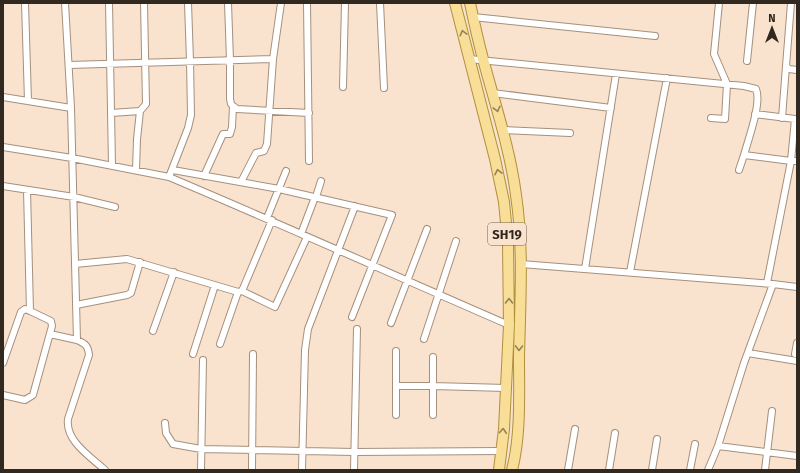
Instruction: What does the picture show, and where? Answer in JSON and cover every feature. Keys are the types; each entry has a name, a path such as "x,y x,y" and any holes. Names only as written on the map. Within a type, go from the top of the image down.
{"main road":[{"name":"SH19","path":"455,3 495,159 504,202 508,244 509,325 502,451 499,470"},
{"name":"SH19","path":"470,3 483,60 502,130 516,194 520,232 521,264 518,414 515,460 512,470"}],"street":[{"path":"25,3 28,101"},
{"path":"65,3 71,108 78,340"},
{"path":"109,3 112,165"},
{"path":"136,170 140,111 146,104 144,3"},
{"path":"169,178 190,120 188,3"},
{"path":"228,3 230,104 237,109 308,113"},
{"path":"241,182 256,153 264,151 267,144 272,59 281,3"},
{"path":"307,3 309,161"},
{"path":"343,87 345,3"},
{"path":"380,3 384,88"},
{"path":"711,118 725,120 727,84 714,54 719,3"},
{"path":"746,61 753,3"},
{"path":"782,118 791,3"},
{"path":"473,17 655,36"},
{"path":"69,65 272,59"},
{"path":"469,59 727,84 756,89 758,94 755,114 739,170"},
{"path":"786,66 789,69 797,70"},
{"path":"585,269 616,74"},
{"path":"630,272 667,78"},
{"path":"493,93 611,108"},
{"path":"3,97 71,108"},
{"path":"204,176 223,134 230,134 232,127 233,106"},
{"path":"111,113 140,111"},
{"path":"708,470 718,446 770,284 794,161 795,119 755,114"},
{"path":"502,130 570,133"},
{"path":"3,147 112,165 169,178 269,219 509,325"},
{"path":"744,155 794,161"},
{"path":"173,170 279,189 392,215 352,317"},
{"path":"220,344 240,292 244,289 286,171"},
{"path":"75,264 122,259 140,262 240,292 275,307 304,235 321,181"},
{"path":"3,186 74,197 115,207"},
{"path":"27,190 30,311"},
{"path":"302,470 308,329 355,206"},
{"path":"391,323 427,229"},
{"path":"424,339 456,241"},
{"path":"76,305 127,296 131,293 140,262"},
{"path":"521,264 797,287"},
{"path":"153,331 174,272"},
{"path":"193,354 215,285"},
{"path":"3,363 21,312 25,309 51,321 52,326 50,334 32,395 25,400 3,395"},
{"path":"354,470 357,329"},
{"path":"50,334 78,340 85,343 88,348 90,355 68,419 68,431 72,438 104,470"},
{"path":"748,353 796,358 797,343"},
{"path":"396,351 396,415"},
{"path":"252,470 253,354"},
{"path":"433,356 433,415"},
{"path":"201,470 203,360"},
{"path":"396,386 506,388"},
{"path":"765,470 772,411"},
{"path":"165,423 166,433 173,444 201,449 354,452 502,451"},
{"path":"568,470 575,428"},
{"path":"610,470 615,433"},
{"path":"652,470 657,439"},
{"path":"690,470 695,444"},
{"path":"718,446 797,456"}]}
